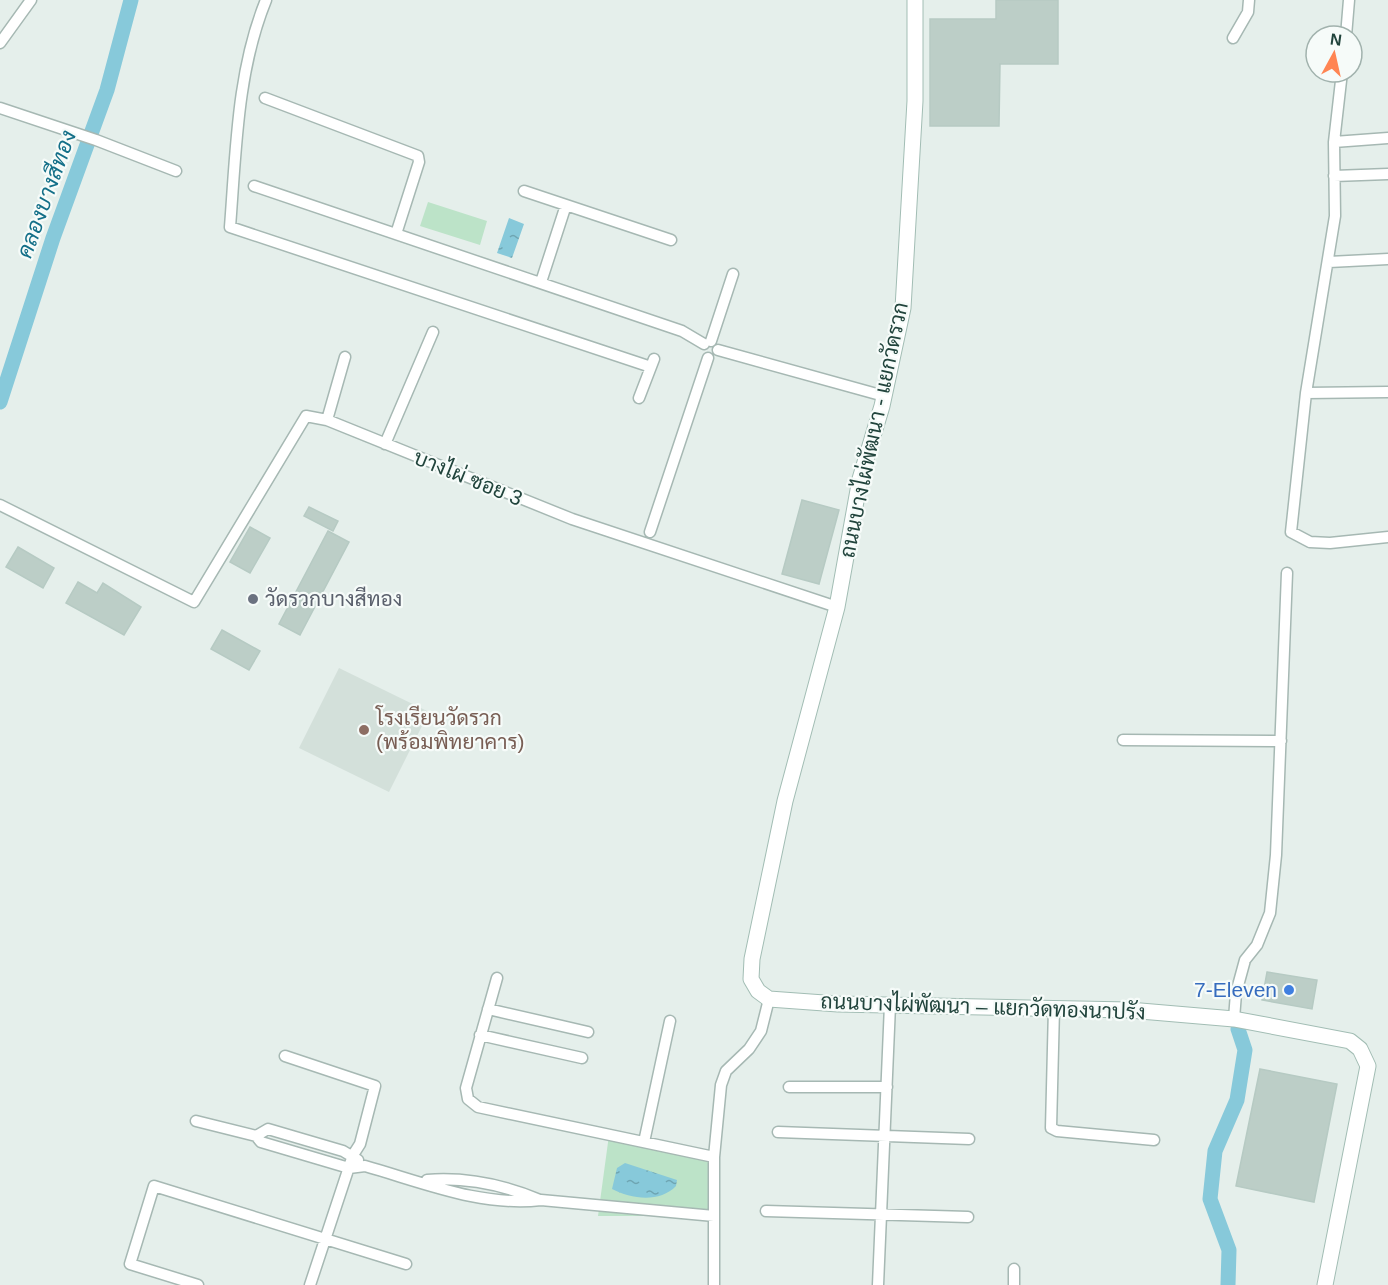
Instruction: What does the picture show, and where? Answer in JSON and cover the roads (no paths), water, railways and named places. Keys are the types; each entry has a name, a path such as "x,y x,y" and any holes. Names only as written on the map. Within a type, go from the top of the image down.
{"street":[{"path":"0,43 31,0"},
{"path":"266,0 256,26 240,101 230,227 653,363 639,398"},
{"name":"ถนนบางไผ่พัฒนา - แยกวัดรวก","path":"837,607 860,479 884,396 903,308 915,101 915,0"},
{"path":"1233,38 1248,12 1249,0"},
{"path":"1347,24 1349,0"},
{"path":"1341,84 1334,142 1335,216 1306,393 1291,531 1310,542 1330,543 1388,537"},
{"path":"265,98 418,156 419,162 396,234"},
{"path":"0,108 96,140 176,171"},
{"path":"1334,142 1388,138"},
{"path":"1334,176 1388,174"},
{"path":"254,186 682,331 711,345 884,396"},
{"path":"524,191 671,240"},
{"path":"541,282 566,205"},
{"path":"1329,262 1388,259"},
{"path":"650,532 708,358 715,356 711,345 733,274"},
{"path":"385,444 433,332"},
{"path":"0,504 194,602 306,416 327,420 345,357"},
{"path":"1306,393 1388,392"},
{"name":"บางไผ่ ซอย 3","path":"327,420 572,519 837,607"},
{"path":"1234,1019 1236,993 1245,960 1257,945 1270,913 1281,741 1287,573"},
{"path":"714,1285 714,1157 721,1085 726,1071 749,1049 761,1031 770,999 758,991 751,979 752,959 785,801 837,607"},
{"path":"1123,740 1281,741"},
{"path":"497,978 466,1088 468,1099 478,1107 714,1157"},
{"name":"ถนนบางไผ่พัฒนา – แยกวัดทองนาปรัง","path":"770,999 890,1005 1129,1010 1234,1019 1350,1041 1360,1049 1368,1066 1325,1285"},
{"path":"879,1285 890,1005"},
{"path":"1054,1008 1051,1128 1057,1131 1154,1140"},
{"path":"488,1009 588,1032"},
{"path":"644,1142 670,1021"},
{"path":"480,1035 582,1058"},
{"path":"285,1056 375,1086 360,1144 353,1155 310,1285"},
{"path":"789,1087 887,1087"},
{"path":"196,1121 256,1136 261,1142 349,1168 365,1167 485,1200 515,1203 542,1200 714,1216"},
{"path":"256,1136 268,1129 353,1155 365,1167"},
{"path":"778,1132 969,1138"},
{"path":"418,1181 447,1179 508,1186 542,1200"},
{"path":"198,1285 130,1264 154,1186 406,1264"},
{"path":"766,1211 968,1217"},
{"path":"1014,1269 1014,1285"}],"water":[{"path":"509,218 524,224 512,258 497,253"},
{"path":"625,1163 677,1180 676,1186 662,1195 645,1198 612,1189 617,1168"}],"waterway":[{"name":"คลองบางสีทอง","path":"0,402 53,238 107,90 131,0"},
{"path":"1228,1285 1229,1250 1210,1199 1215,1151 1237,1100 1245,1050 1238,1029"}],"place":[{"name":"วัดรวกบางสีทอง","path":"253,599"},
{"name":"โรงเรียนวัดรวก (พร้อมพิทยาคาร)","path":"364,730"},
{"name":"7-Eleven","path":"1289,990"}]}
